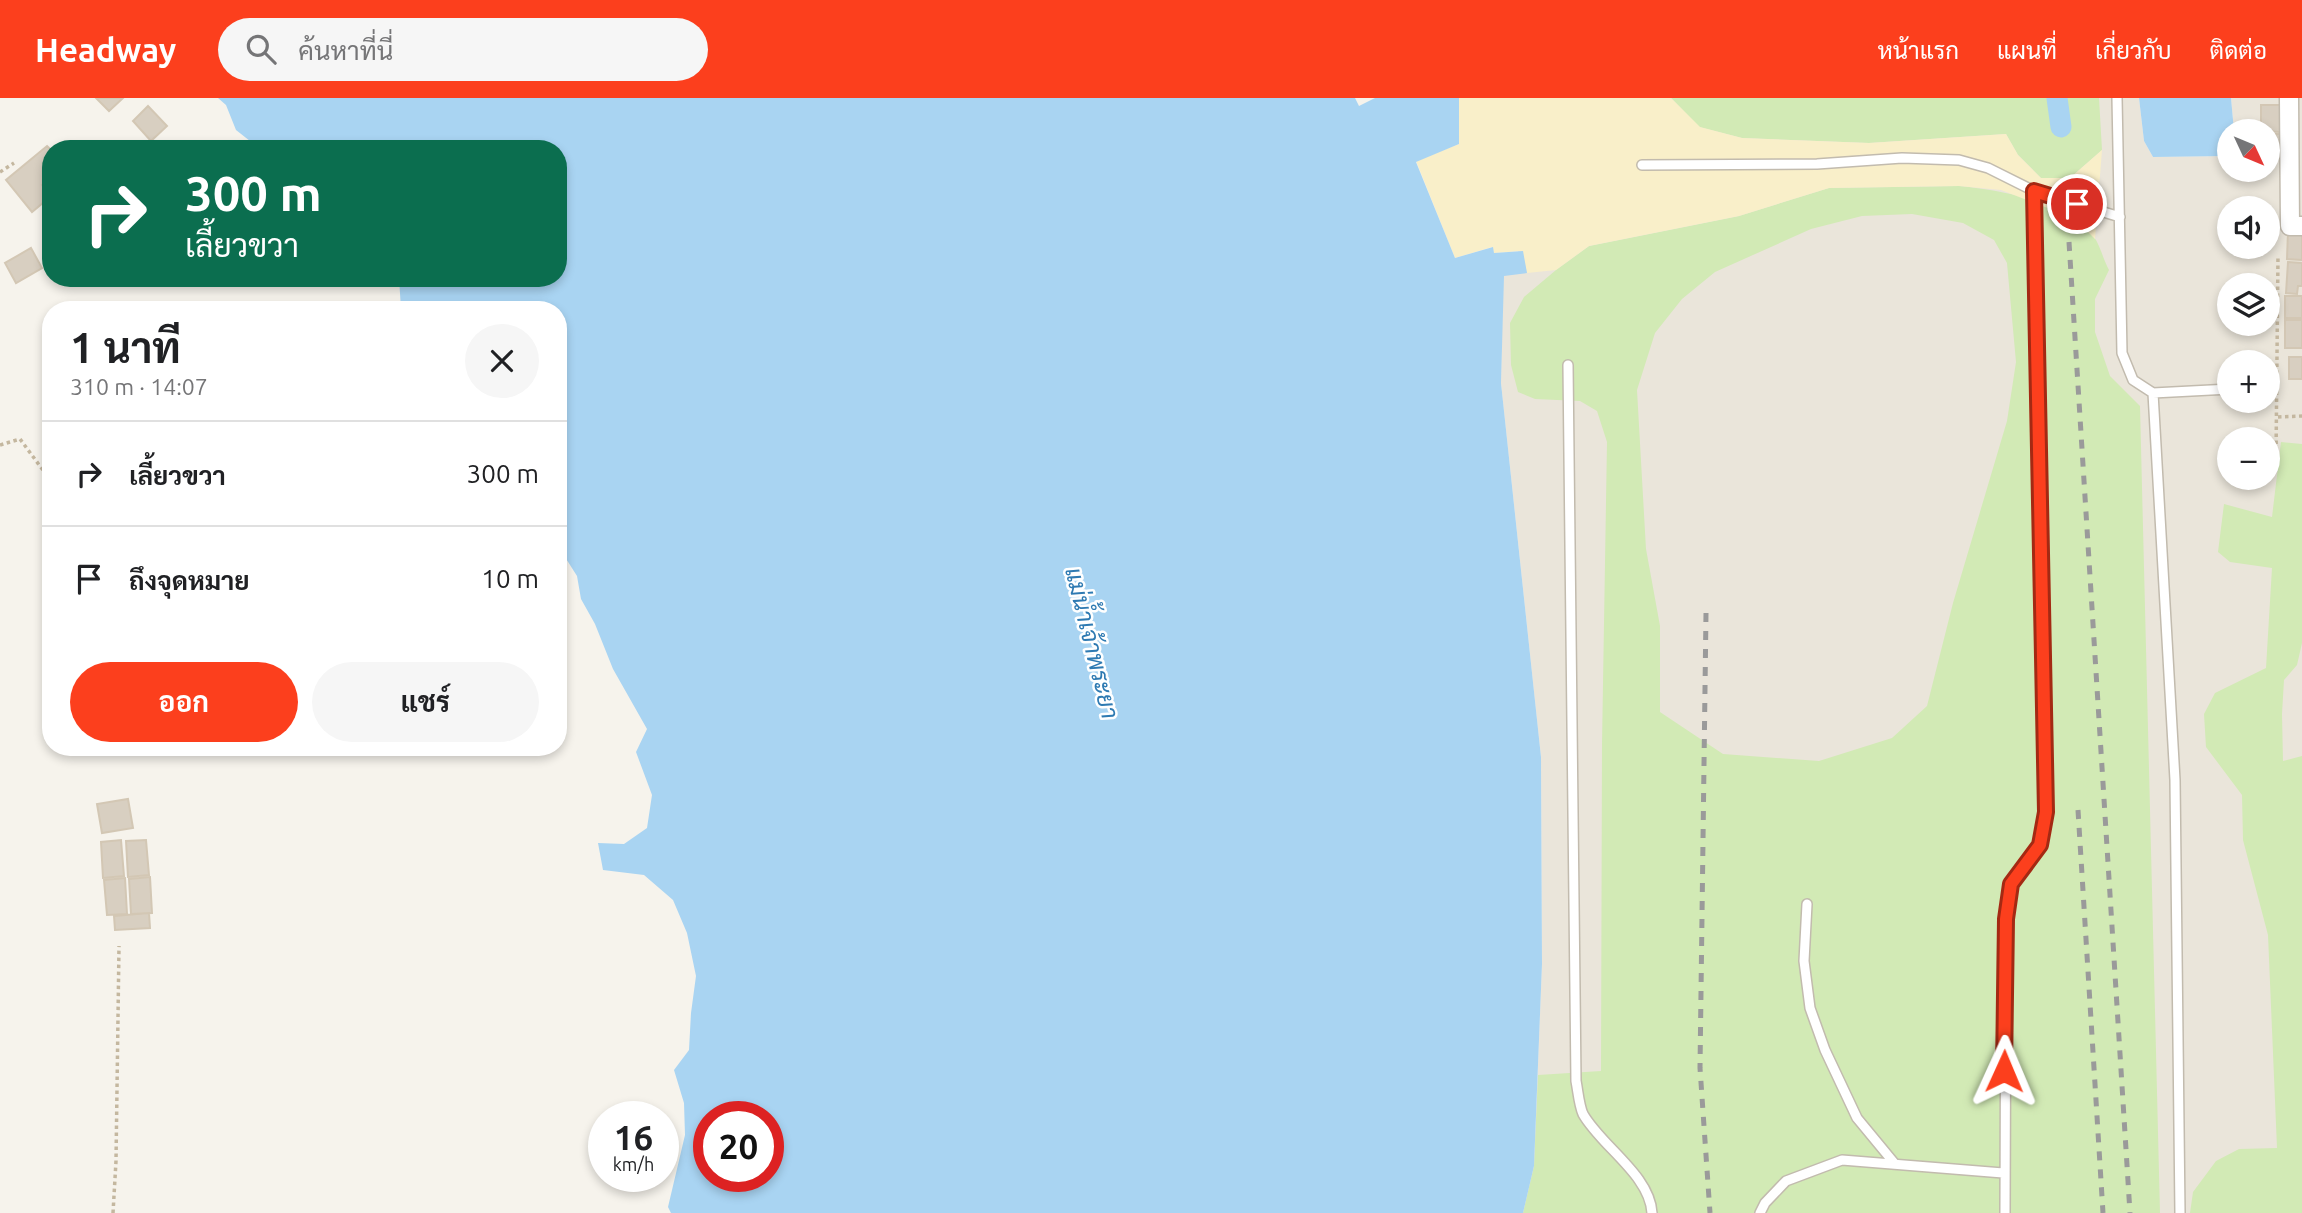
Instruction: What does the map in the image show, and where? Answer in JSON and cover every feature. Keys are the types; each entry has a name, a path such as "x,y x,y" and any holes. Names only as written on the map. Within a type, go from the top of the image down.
{"street":[{"path":"2289,98 2296,226"}],"lane":[{"path":"2117,98 2122,353 2133,380 2153,393 2217,390"},
{"path":"1642,165 1817,164 1902,158 1959,160 1988,168 2034,191 2120,218"},
{"path":"2004,1213 2006,919 2011,884 2040,845 2046,812 2034,191"},
{"path":"1568,365 1576,1082 1583,1113 1640,1182 1652,1206 1652,1213"},
{"path":"2153,393 2175,780 2180,1213"},
{"path":"1807,904 1804,961 1810,1008 1825,1050 1857,1118 1895,1164"},
{"path":"1760,1213 1765,1203 1786,1181 1842,1160 2003,1173"}],"path":[{"path":"0,172 15,163"},
{"path":"2278,259 2278,427"},
{"path":"2278,417 2302,416"},
{"path":"0,445 20,439 42,469"},
{"path":"113,1213 119,946"}],"shaded area":[{"path":"1459,98 2139,98 2144,141 2153,157 2217,156 2217,182 2280,182 2280,119 2233,119 2231,98 2302,98 2302,1213 1523,1213 1534,1166 1542,964 1541,757 1501,383 1503,275 1526,272"}],"green space":[{"path":"1671,98 2099,98 2102,150 2070,178 2041,178 2018,155 2006,134 1869,143 1742,138 1699,127"},
{"path":"1959,186 2034,200 2070,216 2085,227 2096,240 2109,270 2095,299 2095,332 2110,376 2140,406 2160,1213 1523,1213 1534,1166 1538,1075 1601,1071 1602,744 1607,442 1597,411 1580,401 1535,399 1518,392 1511,365 1510,323 1524,297 1589,246 1739,216 1829,188","holes":["1912,214 1963,223 1994,240 2007,263 2016,362 2007,421 1953,603 1927,706 1892,738 1819,761 1723,754 1660,712 1660,626 1646,549 1637,390 1655,333 1682,299 1715,272 1811,229 1862,216"]},
{"path":"2281,442 2302,444 2302,643 2297,665 2284,680 2282,714 2283,761 2302,756 2302,1213 2190,1213 2193,1192 2216,1161 2239,1149 2277,1148 2268,935 2243,840 2242,795 2206,747 2204,714 2215,693 2266,668 2272,568 2230,562 2218,552 2224,504 2272,517 2275,490 2280,490"}],"sand":[{"path":"1459,98 1671,98 1700,127 1742,138 1869,143 2006,134 2018,155 2041,178 2070,178 2102,150 2095,239 2074,218 2001,190 1959,186 1829,188 1739,216 1589,246 1556,270 1527,273 1522,251 1494,253 1492,247 1455,258 1416,161 1459,144"}],"water":[{"name":"แม่น้ำเจ้าพระยา","path":"218,98 1355,98 1359,106 1375,98 1459,98 1459,144 1416,162 1455,258 1493,247 1494,253 1523,251 1527,273 1504,276 1501,383 1541,757 1542,964 1534,1166 1523,1213 671,1213 668,1207 672,1192 679,1192 679,1160 685,1135 684,1103 674,1070 689,1050 696,976 687,933 673,900 644,875 603,870 598,843 624,844 647,828 652,795 636,752 647,729 613,669 595,624 581,599 577,576 567,560 567,301 400,301 400,287 567,287 567,140 249,140 236,130 226,105"},
{"path":"2139,98 2231,98 2233,119 2217,119 2217,156 2153,157 2144,141"}],"building":[{"path":"96,98 123,98 109,111"},
{"path":"2261,105 2282,105 2281,132 2280,119 2261,119"},
{"path":"148,106 167,126 150,140 133,121"},
{"path":"42,150 42,204 32,212 6,180"},
{"path":"2288,231 2302,231 2302,260 2287,259"},
{"path":"31,248 42,268 16,283 5,263"},
{"path":"2288,262 2302,263 2302,286 2298,286 2297,294 2286,293"},
{"path":"2285,296 2302,296 2302,318 2285,318"},
{"path":"2285,320 2302,320 2302,348 2285,348"},
{"path":"2289,357 2302,357 2302,379 2289,379"},
{"path":"128,799 133,828 102,833 97,804"},
{"path":"121,840 124,876 103,878 101,842"},
{"path":"146,840 149,875 128,877 126,841"},
{"path":"150,877 152,913 131,914 129,879"},
{"path":"125,878 127,914 107,915 104,880"},
{"path":"149,913 150,928 115,930 114,916"}],"waterway":[{"path":"2057,98 2061,127"}],"railway":[{"path":"2069,242 2130,1213"},
{"path":"1706,613 1700,1068 1710,1213"},
{"path":"2078,810 2103,1213"}],"route":[{"path":"2004,1071 2006,919 2011,884 2040,845 2046,812 2034,191 2077,204"}]}
